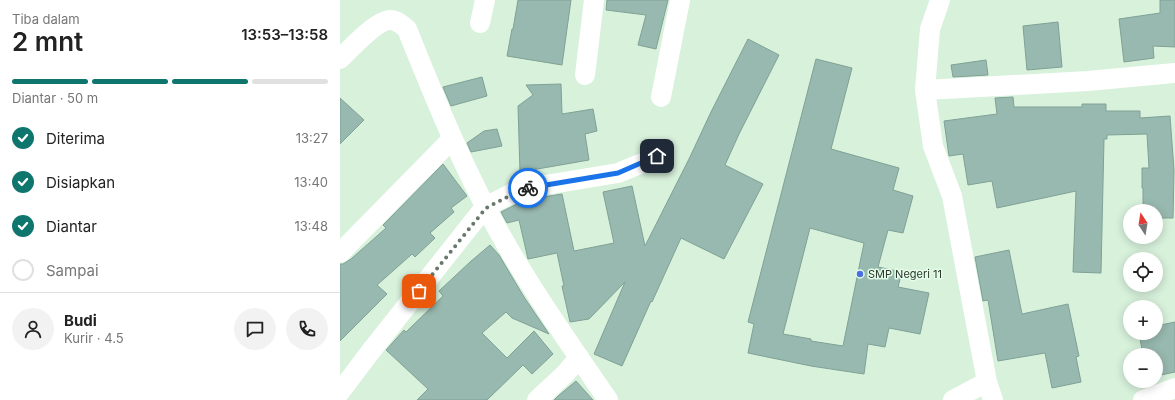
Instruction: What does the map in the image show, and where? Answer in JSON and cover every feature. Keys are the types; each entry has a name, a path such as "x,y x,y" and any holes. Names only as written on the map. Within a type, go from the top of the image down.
{"street":[{"path":"480,24 485,0"},
{"path":"585,75 594,0"},
{"path":"661,97 680,0"},
{"path":"940,0 930,29 925,90 933,146 952,196 990,391 953,400"},
{"path":"340,59 363,36 380,23 389,19 397,21 407,29 452,139 486,208 524,274 608,400"},
{"path":"925,90 1088,81 1175,73"},
{"path":"340,253 452,139"},
{"path":"340,392 371,351 486,208 521,190 618,173 657,156"},
{"path":"537,400 566,373 579,357"},
{"path":"1144,400 1175,388"}],"building":[{"path":"518,0 571,0 562,65 507,56"},
{"path":"607,0 668,0 656,49 638,45 646,15 606,10"},
{"path":"1160,0 1175,0 1175,47 1153,46 1154,58 1124,62 1119,19 1160,13"},
{"path":"1058,22 1062,67 1027,70 1023,26"},
{"path":"748,39 779,55 725,165 763,184 724,259 681,238 622,366 594,354 625,282 589,319 570,322 557,253 528,259 519,220 507,223 501,212 525,200 562,194 574,251 614,243 603,192 632,186 645,246"},
{"path":"816,59 852,68 831,149 899,168 893,190 913,196 903,233 888,230 878,267 902,272 898,287 929,293 920,334 889,328 885,347 868,344 864,374 811,366 748,353 754,324 748,322","holes":["810,228 864,243 843,346 811,341 811,339 783,334"]},
{"path":"986,60 988,75 953,77 951,65"},
{"path":"482,77 487,96 451,106 443,87"},
{"path":"561,84 562,114 593,109 597,131 585,134 589,160 520,172 518,106 533,95 526,85"},
{"path":"1013,97 1014,107 1082,107 1082,104 1106,104 1106,111 1140,111 1140,118 1170,116 1174,170 1173,218 1163,218 1163,204 1143,204 1142,168 1149,168 1147,134 1107,135 1107,139 1104,139 1101,273 1073,272 1076,191 997,208 992,181 968,185 963,154 949,156 944,121 997,114 995,98"},
{"path":"340,98 364,120 340,144"},
{"path":"497,129 502,146 471,152 467,143 484,131"},
{"path":"443,164 467,196 451,208 454,212 430,233 435,238 415,257 412,254 377,285 387,294 340,341 340,264 343,264 351,259 386,228 383,225"},
{"path":"490,245 499,255 524,297 549,334 512,318 506,312 482,333 507,358 534,331 553,354 532,374 523,365 487,400 417,400 428,389 386,350 404,330 406,332 443,296 439,291"},
{"path":"1009,250 1022,314 1068,304 1079,356 1076,357 1081,382 1052,388 1045,353 998,361 988,300 983,301 975,257"},
{"path":"1175,322 1175,372 1163,375 1163,348 1142,348 1140,340 1163,340 1163,325"},
{"path":"576,381 593,400 554,400 558,396"}],"way so far":[{"path":"419,291 486,208 521,190 528,188"}],"place":[{"name":"SMP Negeri 11","path":"860,274"}],"route":[{"path":"528,188 618,173 657,156"}]}
